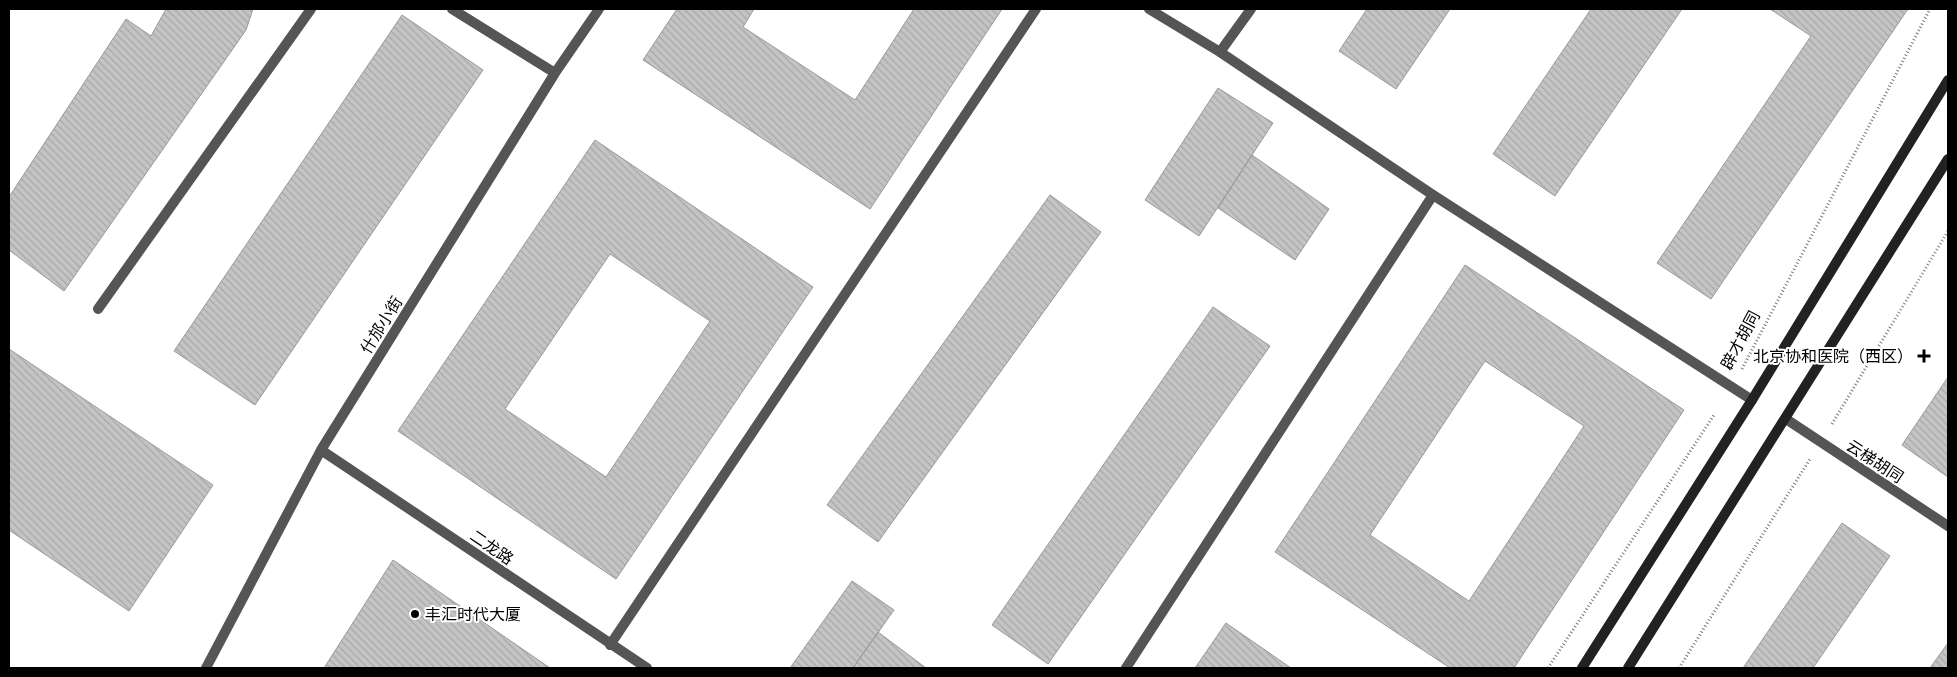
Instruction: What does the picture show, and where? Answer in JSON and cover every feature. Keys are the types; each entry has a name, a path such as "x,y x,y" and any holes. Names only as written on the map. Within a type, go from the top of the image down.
{"main road":[{"path":"1582,668 1752,400 1948,80"},
{"path":"1628,668 1948,159"}],"street":[{"path":"98,309 311,9"},
{"path":"452,9 555,73"},
{"name":"什邡小街","path":"206,668 321,450 555,73 599,9"},
{"path":"610,645 1036,9"},
{"path":"1148,9 1220,52 1433,195 1752,400"},
{"path":"1220,52 1251,9"},
{"path":"1126,668 1433,195"},
{"name":"云梯胡同","path":"1786,419 1948,526"},
{"name":"二龙路","path":"321,450 646,668"}],"path":[{"name":"辟才胡同","path":"1548,668 1732,387 1930,9"}],"building":[{"path":"166,9 253,9 246,30 64,291 9,250 9,197 126,19 151,36"},
{"path":"677,9 754,9 743,27 855,100 914,9 1002,9 870,209 643,60"},
{"path":"1367,9 1450,9 1396,89 1339,51"},
{"path":"1591,9 1682,9 1555,196 1493,154"},
{"path":"1770,9 1908,9 1711,299 1657,263 1811,36"},
{"path":"402,15 483,70 255,405 174,351"},
{"path":"1218,88 1273,123 1199,236 1145,200"},
{"path":"595,140 813,287 616,579 398,431","holes":["610,254 710,321 606,477 505,409"]},
{"path":"1252,155 1329,209 1295,260 1218,208"},
{"path":"1050,195 1101,232 878,542 827,505"},
{"path":"1465,265 1684,410 1514,668 1450,668 1275,552","holes":["1485,361 1584,426 1469,601 1370,535"]},
{"path":"1213,307 1270,346 1048,664 992,625"},
{"path":"9,349 213,485 129,611 9,530"},
{"path":"1948,377 1948,477 1902,445"},
{"path":"1842,523 1890,556 1813,668 1743,668"},
{"name":"丰汇时代大厦","path":"393,560 550,668 324,668"},
{"path":"852,581 894,610 853,668 790,668"},
{"path":"1226,623 1291,668 1195,668"},
{"path":"878,632 926,668 853,668"},
{"path":"1948,643 1948,668 1930,668"}],"place":[{"name":"北京协和医院（西区）","path":"1924,356"},
{"name":"丰汇时代大厦","path":"415,614"}]}
